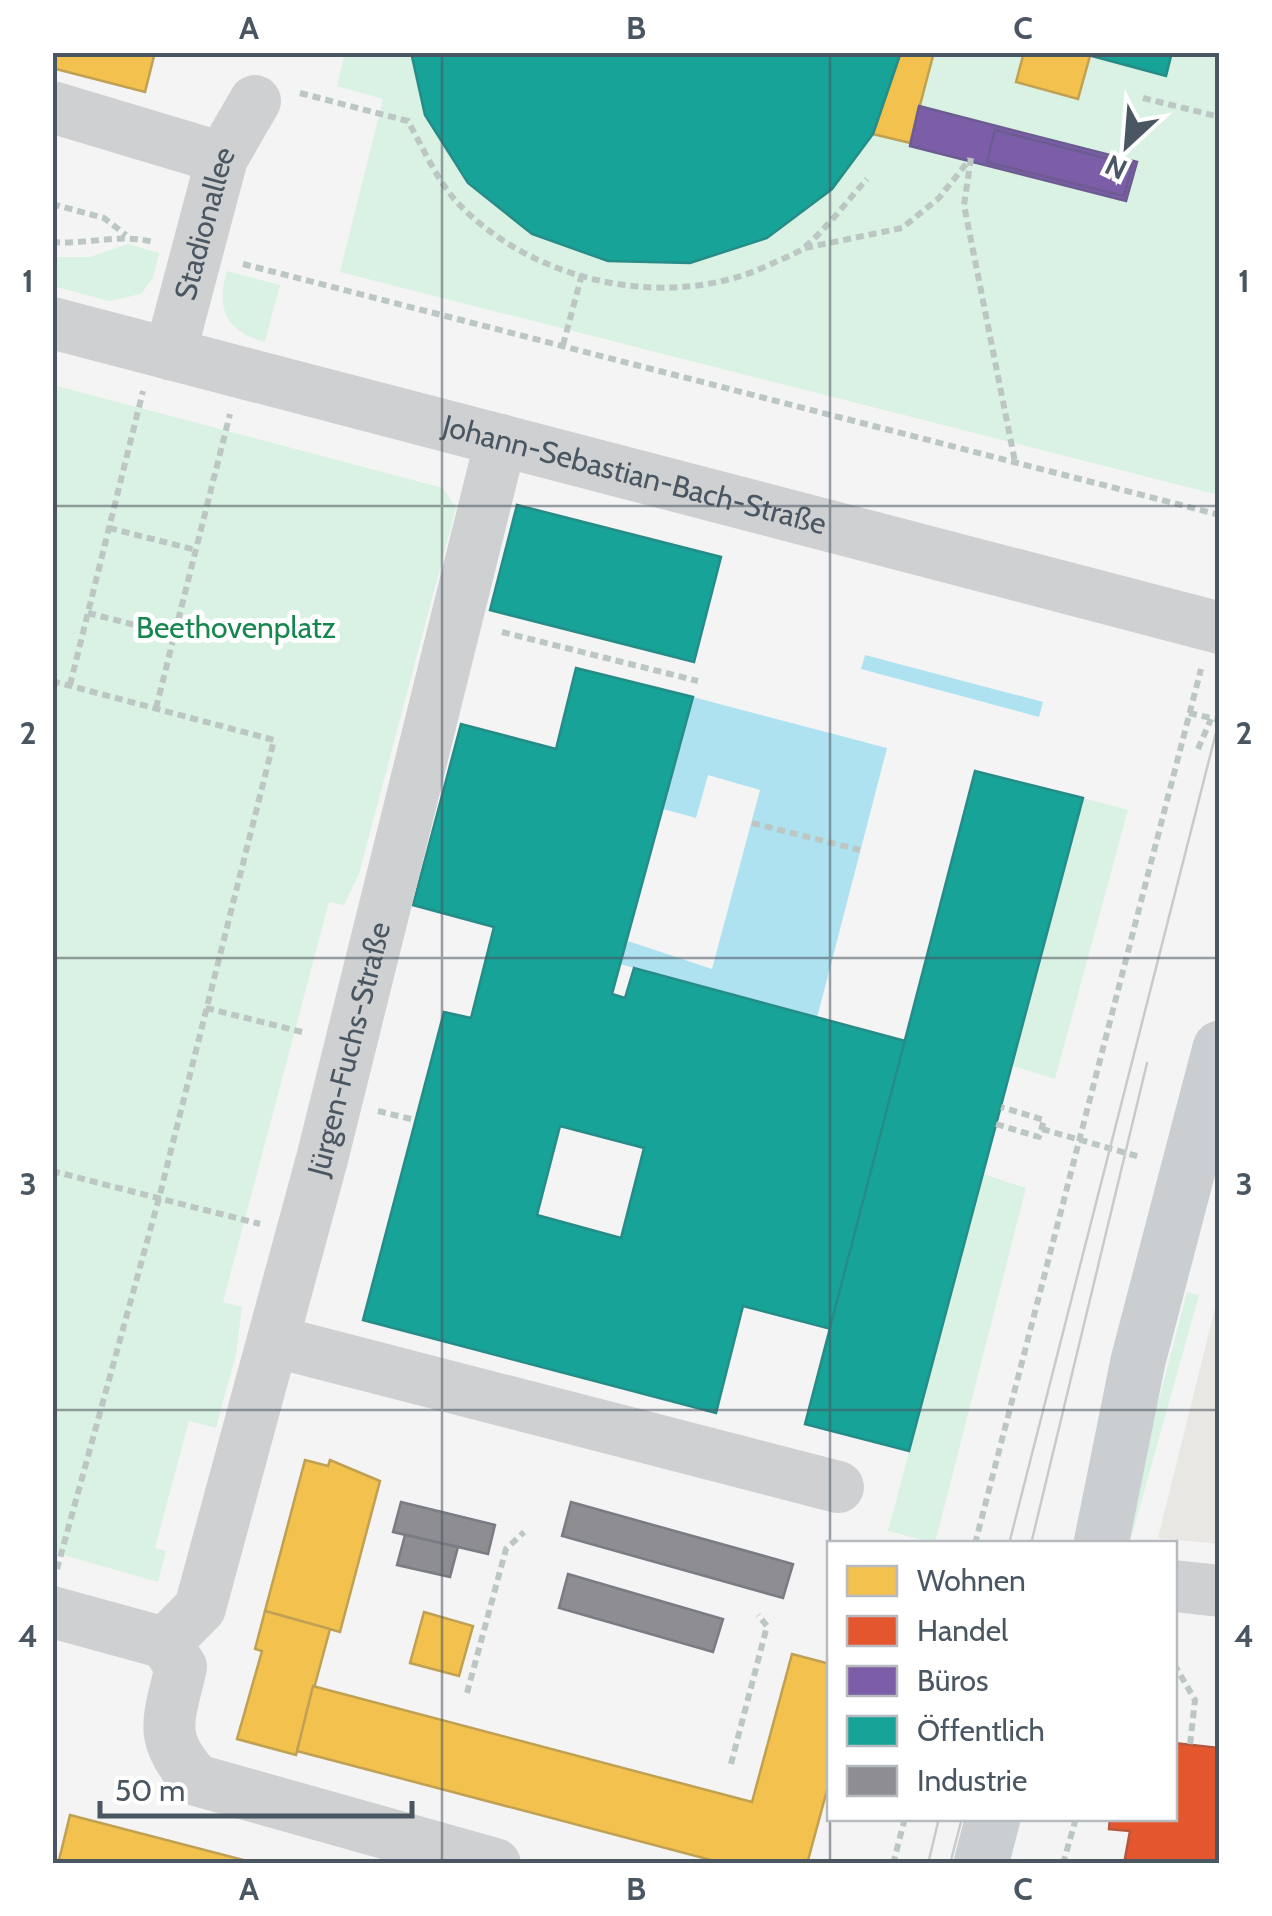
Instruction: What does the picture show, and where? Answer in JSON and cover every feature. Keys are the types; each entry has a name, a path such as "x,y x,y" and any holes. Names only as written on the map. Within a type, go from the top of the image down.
{"main road":[{"path":"1102,1541 1138,1361 1220,1048"},
{"path":"1076,1541 1138,1361"},
{"path":"981,1864 992,1821"},
{"path":"1018,1864 1029,1821"}],"street":[{"name":"Stadionallee","path":"156,373 196,253 222,158 276,96"},
{"path":"52,107 222,158"},
{"name":"Johann-Sebastian-Bach-Straße","path":"52,323 156,373 502,440 1220,628"},
{"name":"Jürgen-Fuchs-Straße","path":"165,1643 200,1608 274,1341 502,440"},
{"path":"274,1341 838,1487"},
{"path":"1177,1586 1220,1591"},
{"path":"52,1612 165,1643 180,1667 168,1725 174,1756 196,1780 496,1864"}],"path":[{"path":"276,96 408,121 453,198 500,239 611,284 673,289 738,280 804,248 902,228 939,198 971,158 964,205 1015,462"},
{"path":"1143,98 1220,117"},
{"path":"804,248 867,179"},
{"path":"52,204 104,218 127,236"},
{"path":"52,242 76,244 127,236 1220,516"},
{"path":"563,345 582,274"},
{"path":"70,686 109,528 156,373"},
{"path":"156,708 230,414"},
{"path":"109,528 196,550"},
{"path":"88,614 174,634"},
{"path":"492,629 698,681"},
{"path":"52,681 274,740 159,1198 52,1584"},
{"path":"975,1541 1082,1140 1189,713 1216,720 1198,749"},
{"path":"752,823 860,850"},
{"path":"206,1008 296,1031"},
{"path":"996,1124 1040,1138 1044,1120 1001,1107"},
{"path":"1042,1129 1140,1157"},
{"path":"52,1171 245,1220"},
{"path":"466,1694 506,1548 524,1532"},
{"path":"732,1764 767,1626 758,1615"},
{"path":"1177,1669 1195,1700 1190,1745"},
{"path":"894,1864 904,1821"},
{"path":"1064,1864 1075,1821"}],"shaded area":[{"path":"1219,1292 1219,1544 1158,1538"}],"green space":[{"path":"345,52 1219,53 1219,495 340,272 383,99 337,86"},
{"path":"128,244 159,253 153,278 141,294 109,301 53,286 53,257 90,257"},
{"path":"227,271 280,285 265,342 241,332 227,317 223,297"},
{"name":"Beethovenplatz","path":"53,385 443,488 456,508 359,874 344,905 329,902 223,1302 242,1307 236,1354 216,1428 189,1421 155,1548 166,1551 158,1582 53,1552"},
{"path":"1083,798 1128,810 1055,1079 1013,1066"},
{"path":"983,1174 1026,1188 936,1541 888,1531"},
{"path":"1187,1292 1199,1295 1130,1541 1123,1537"}],"water":[{"path":"865,655 1043,702 1039,717 861,669"},
{"path":"693,697 887,748 817,1018 620,964 628,941 712,969 760,790 708,775 696,818 663,809"}],"building: Wohnen":[{"path":"52,52 155,52 145,92 52,68"},
{"path":"901,52 934,52 910,143 873,134"},
{"path":"1024,52 1090,56 1078,99 1016,82"},
{"path":"305,1460 328,1466 330,1460 380,1481 340,1632 265,1611"},
{"path":"265,1611 330,1629 296,1755 237,1739 262,1651 255,1649"},
{"path":"424,1612 473,1626 459,1676 410,1663"},
{"path":"792,1654 827,1663 827,1790 807,1864 726,1864 297,1751 313,1686 752,1802"},
{"path":"70,1815 259,1864 58,1864"}],"building: Handel":[{"path":"1177,1743 1220,1748 1220,1864 1124,1864 1130,1831 1109,1829 1110,1821 1177,1821"}],"building: Büros":[{"path":"919,106 1137,162 1126,201 910,146"},
{"path":"995,130 1132,165 1124,196 987,162"}],"building: Öffentlich":[{"path":"411,52 901,52 873,134 832,189 767,238 690,263 608,261 532,234 468,183 425,115"},
{"path":"1077,52 1172,52 1166,76"},
{"path":"517,505 721,557 694,662 490,610"},
{"path":"576,668 693,697 612,994 625,998 634,968 905,1041 831,1329 743,1306 716,1413 363,1320 444,1012 471,1018 494,927 413,905 461,724 556,749","holes":["560,1126 644,1148 621,1238 537,1215"]},
{"path":"975,771 1083,798 909,1451 805,1424"}],"building: Industrie":[{"path":"401,1502 495,1525 488,1554 393,1532"},
{"path":"571,1502 793,1564 783,1598 562,1536"},
{"path":"405,1535 458,1547 450,1577 397,1565"},
{"path":"568,1574 723,1619 713,1652 559,1608"}],"tram line":[{"path":"1010,1541 1220,717"},
{"path":"1032,1541 1147,1063"},
{"path":"928,1864 938,1821"},
{"path":"950,1864 961,1821"}]}
